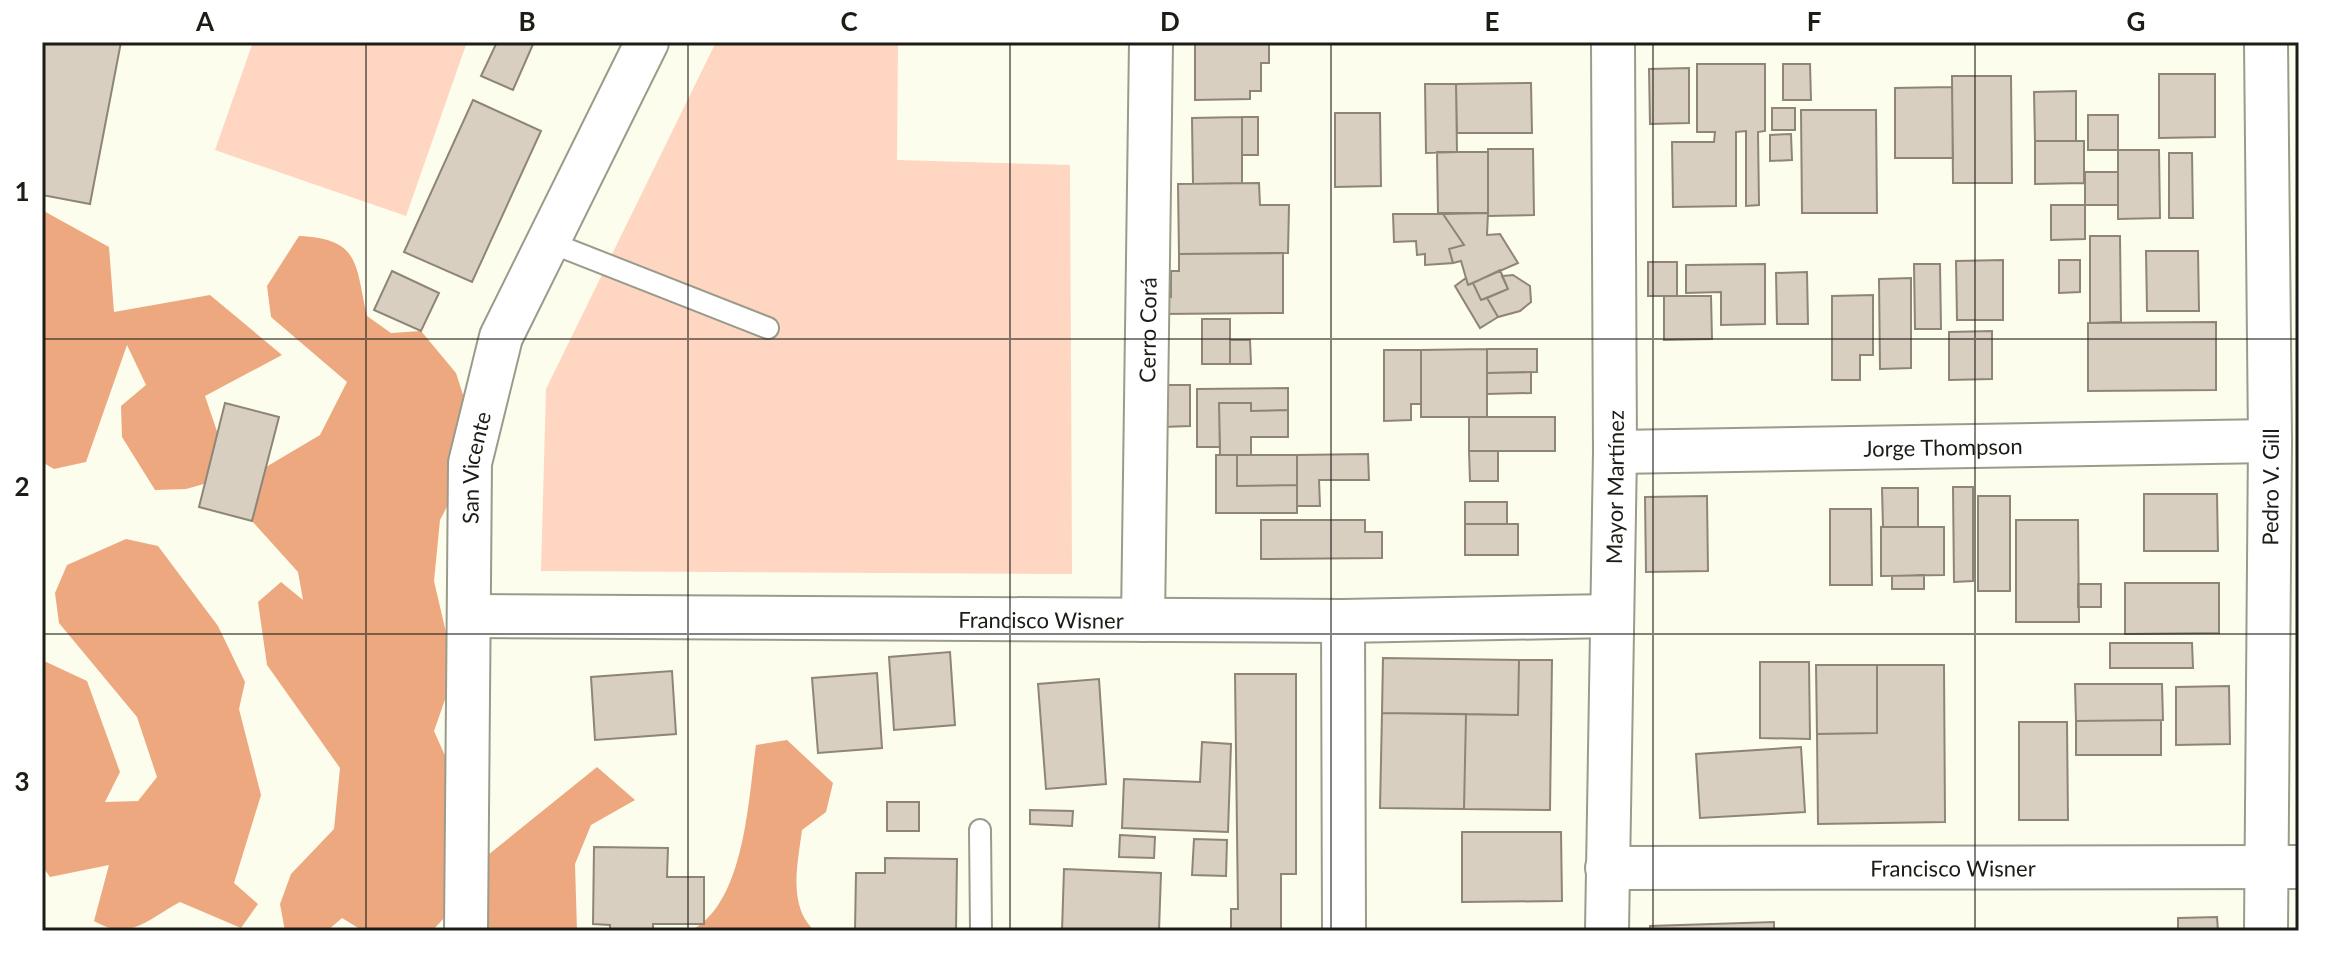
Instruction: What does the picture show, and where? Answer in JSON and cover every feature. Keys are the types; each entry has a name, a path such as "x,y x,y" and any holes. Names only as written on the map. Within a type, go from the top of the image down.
{"street":[{"name":"San Vicente","path":"466,931 470,463 501,337 647,42"},
{"name":"Cerro Corá","path":"1143,620 1151,42"},
{"name":"Mayor Martínez","path":"1607,931 1615,452 1613,42"},
{"name":"Pedro V. Gill","path":"2266,42 2270,441 2283,867 2266,931"},
{"name":"Jorge Thompson","path":"1615,452 2270,441"},
{"name":"Francisco Wisner","path":"471,616 1343,621 1611,616"},
{"path":"1343,621 1344,931"},
{"name":"Francisco Wisner","path":"1607,868 2283,867"}],"lane":[{"path":"549,242 768,328"},
{"path":"980,830 981,931"}],"shaded area":[{"path":"253,42 467,42 406,216 215,150"},
{"path":"716,42 898,42 897,160 1070,165 1072,574 541,571 546,389"},
{"path":"42,210 109,247 114,312 210,295 282,355 205,396 225,455 211,482 186,489 155,490 122,437 121,406 146,385 127,345 86,462 54,469 42,462"},
{"path":"299,236 334,242 345,249 357,269 367,316 391,333 421,331 456,373 475,432 470,463 440,520 434,581 455,671 434,731 458,785 455,906 433,930 363,931 342,918 327,931 285,931 280,904 291,874 334,829 340,768 267,665 258,602 281,582 303,600 298,572 252,521 266,467 320,435 347,382 271,317 267,286"},
{"path":"126,539 158,546 218,626 245,682 239,709 261,795 234,883 258,904 241,928 180,902 138,926 129,929 107,927 94,921 109,865 50,877 42,866 42,660 87,681 120,772 105,802 138,801 157,777 137,717 59,623 55,593 67,565"},
{"path":"787,740 833,783 826,812 802,830 798,856 798,896 806,921 815,931 690,931 708,918 733,875 746,821 756,745"},
{"path":"597,767 635,800 591,825 575,864 577,931 483,931 488,855"}],"building":[{"path":"42,42 121,42 90,204 42,195"},
{"path":"497,42 534,42 513,90 481,76"},
{"path":"1195,42 1269,42 1269,63 1261,63 1261,91 1250,91 1250,99 1195,100"},
{"path":"1697,64 1765,64 1765,131 1758,132 1759,205 1746,206 1746,131 1736,132 1736,206 1673,207 1672,142 1714,142 1715,132 1697,132"},
{"path":"1783,64 1810,64 1811,100 1783,100"},
{"path":"1689,68 1689,123 1650,124 1649,69"},
{"path":"2159,74 2215,74 2215,137 2159,138"},
{"path":"1952,76 2011,76 2012,183 1953,183"},
{"path":"1531,83 1532,133 1457,133 1456,84"},
{"path":"1425,84 1456,84 1457,152 1426,153"},
{"path":"1952,87 1953,158 1895,158 1895,88"},
{"path":"2076,91 2076,141 2035,141 2034,92"},
{"path":"473,100 541,131 472,282 404,252"},
{"path":"1772,108 1795,108 1795,130 1772,130"},
{"path":"1801,110 1876,110 1877,213 1802,213"},
{"path":"1335,113 1380,113 1381,186 1335,187"},
{"path":"2088,115 2118,115 2118,150 2088,150"},
{"path":"1242,117 1258,117 1258,155 1242,155"},
{"path":"1242,117 1242,183 1193,184 1192,118"},
{"path":"1791,134 1792,160 1770,161 1770,135"},
{"path":"2035,141 2084,141 2084,183 2035,184"},
{"path":"1488,149 1533,149 1534,215 1488,216"},
{"path":"2118,150 2159,150 2160,218 2118,219"},
{"path":"1437,152 1488,152 1488,213 1438,213"},
{"path":"2169,153 2192,153 2193,218 2169,218"},
{"path":"2085,172 2118,172 2118,205 2085,205"},
{"path":"1259,183 1260,205 1289,205 1288,253 1179,254 1178,184"},
{"path":"2051,205 2085,205 2085,239 2051,240"},
{"path":"1488,213 1487,235 1500,234 1518,263 1468,285 1461,261 1453,263 1449,249 1464,245 1443,214"},
{"path":"1393,214 1443,214 1464,245 1449,249 1453,263 1425,265 1425,254 1417,255 1416,241 1394,242"},
{"path":"2090,236 2120,236 2121,322 2090,323"},
{"path":"2146,251 2198,251 2199,311 2147,311"},
{"path":"1283,253 1283,313 1162,314 1163,297 1171,297 1171,271 1179,271 1179,254"},
{"path":"2003,260 2003,320 1957,320 1956,261"},
{"path":"2059,260 2080,260 2080,292 2059,293"},
{"path":"1648,262 1677,262 1677,296 1648,296"},
{"path":"1765,264 1765,324 1721,325 1721,292 1686,293 1686,265"},
{"path":"1914,264 1940,264 1941,329 1915,329"},
{"path":"1500,270 1508,289 1481,300 1473,283"},
{"path":"392,271 439,293 421,331 374,310"},
{"path":"1807,272 1808,324 1777,324 1776,273"},
{"path":"1513,275 1530,286 1531,302 1520,311 1498,317 1487,298 1508,289 1502,276"},
{"path":"1466,278 1468,285 1473,283 1481,300 1487,298 1498,317 1480,328 1455,286"},
{"path":"1911,278 1911,368 1880,369 1879,279"},
{"path":"1873,295 1873,355 1860,355 1860,380 1832,380 1832,296"},
{"path":"1664,296 1711,296 1712,339 1664,340"},
{"path":"1202,319 1230,319 1230,364 1202,364"},
{"path":"2216,322 2216,390 2088,391 2088,323"},
{"path":"1992,331 1992,379 1949,380 1949,332"},
{"path":"1230,340 1250,340 1251,364 1230,364"},
{"path":"1487,349 1537,349 1537,372 1487,373"},
{"path":"1487,349 1487,417 1421,417 1421,350"},
{"path":"1384,350 1421,350 1421,404 1411,404 1411,420 1384,421"},
{"path":"1531,372 1531,393 1487,394 1487,373"},
{"path":"1161,385 1190,385 1190,426 1162,427"},
{"path":"1288,388 1288,410 1251,411 1251,403 1219,403 1220,447 1197,447 1197,389"},
{"path":"225,403 279,417 252,521 199,507"},
{"path":"1219,403 1251,403 1251,411 1288,410 1288,437 1251,437 1251,455 1220,455"},
{"path":"1469,417 1555,417 1555,451 1469,451"},
{"path":"1469,451 1498,451 1498,481 1470,481"},
{"path":"1368,454 1369,480 1319,480 1320,506 1297,506 1297,455"},
{"path":"1216,455 1237,455 1237,486 1297,485 1297,513 1216,513"},
{"path":"1237,455 1297,455 1297,485 1237,486"},
{"path":"1953,487 1973,487 1973,581 1954,582"},
{"path":"1882,488 1918,488 1918,527 1883,527"},
{"path":"2144,494 2217,494 2218,551 2144,551"},
{"path":"1707,496 1708,571 1646,572 1645,497"},
{"path":"1978,496 2010,496 2010,591 1978,591"},
{"path":"1465,502 1507,502 1507,524 1465,524"},
{"path":"1830,509 1871,509 1872,585 1830,585"},
{"path":"1261,520 1365,520 1365,532 1382,532 1382,558 1261,559"},
{"path":"2016,520 2078,520 2079,622 2016,622"},
{"path":"1465,524 1518,524 1518,555 1465,555"},
{"path":"1881,527 1944,527 1944,575 1881,576"},
{"path":"1924,575 1924,589 1892,589 1892,576"},
{"path":"2125,583 2219,583 2219,633 2125,634"},
{"path":"2078,584 2101,584 2101,607 2078,607"},
{"path":"2110,643 2192,643 2193,668 2110,668"},
{"path":"950,652 955,725 894,730 889,657"},
{"path":"1383,658 1519,660 1518,715 1382,713"},
{"path":"1519,660 1552,660 1550,810 1464,809 1466,714 1518,715"},
{"path":"1760,662 1809,662 1810,739 1760,738"},
{"path":"1816,665 1877,665 1877,733 1817,734"},
{"path":"1877,665 1944,665 1945,822 1818,824 1817,734 1877,733"},
{"path":"672,671 676,734 595,740 591,677"},
{"path":"877,673 882,748 818,753 812,678"},
{"path":"1235,674 1296,674 1296,874 1281,874 1281,931 1231,931 1231,909 1238,909"},
{"path":"1099,679 1106,784 1046,789 1038,684"},
{"path":"2075,684 2162,684 2163,720 2076,721"},
{"path":"2229,686 2230,744 2176,745 2176,687"},
{"path":"1382,713 1466,714 1464,809 1380,808"},
{"path":"2161,720 2161,755 2076,755 2076,721"},
{"path":"2019,722 2067,722 2068,820 2019,820"},
{"path":"1202,742 1231,744 1228,832 1122,828 1124,779 1200,782"},
{"path":"1801,747 1805,812 1700,818 1696,754"},
{"path":"887,802 919,802 919,831 887,831"},
{"path":"1030,810 1073,811 1072,826 1030,824"},
{"path":"1462,832 1561,832 1562,901 1462,902"},
{"path":"1120,835 1155,837 1154,858 1119,857"},
{"path":"1194,839 1227,840 1226,876 1192,875"},
{"path":"594,847 668,848 667,877 704,877 704,924 653,924 653,931 610,931 610,925 593,924"},
{"path":"885,858 957,859 956,931 855,931 856,873 885,873"},
{"path":"1064,869 1161,873 1159,931 1062,931"},
{"path":"2217,917 2218,931 2178,931 2178,918"},
{"path":"1774,922 1774,931 1650,931 1650,926"}]}
